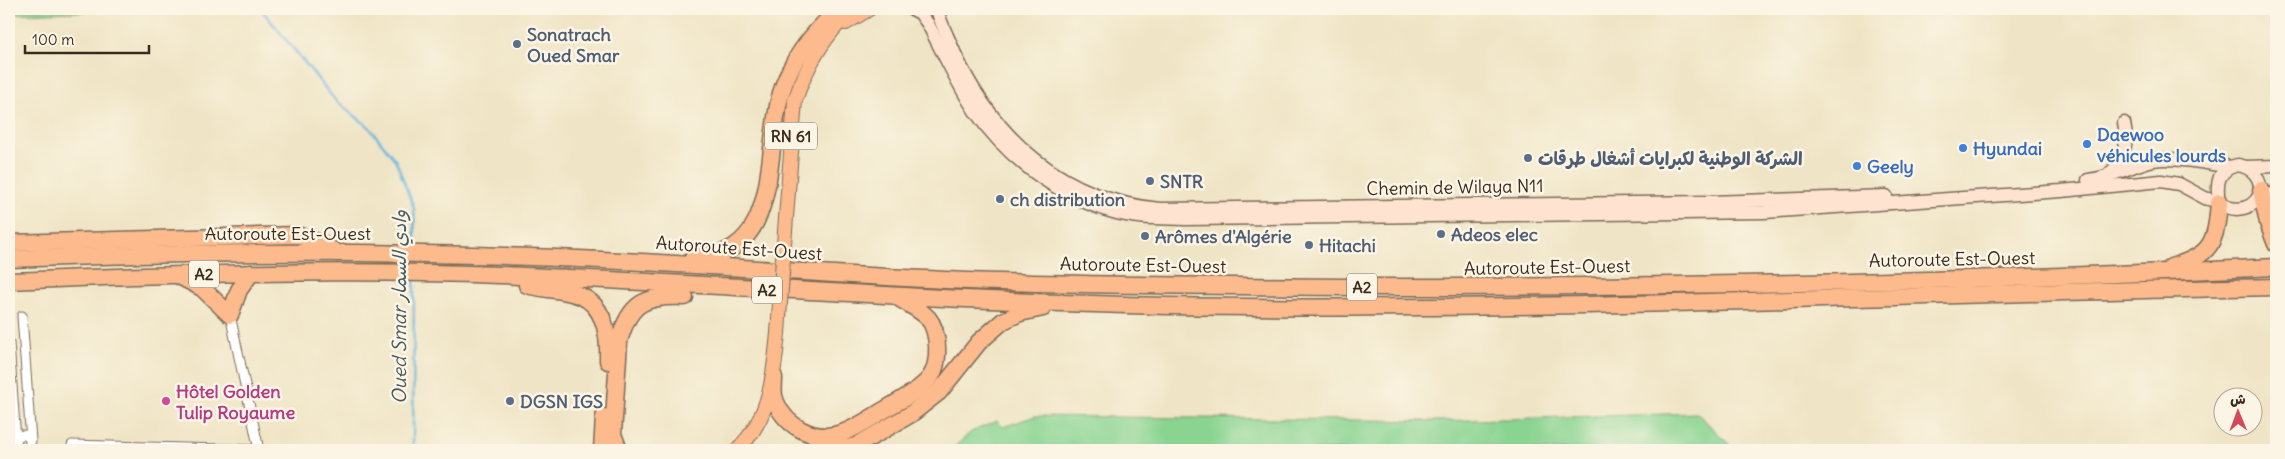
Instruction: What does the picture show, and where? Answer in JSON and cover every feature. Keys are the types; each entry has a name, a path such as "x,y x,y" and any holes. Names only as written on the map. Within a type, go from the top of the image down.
{"highway":[{"path":"603,260 702,257 725,254 742,240 757,222 765,200 781,93 791,67 818,29 839,9"},
{"path":"2264,195 2268,223 2276,244"},
{"path":"2141,274 2190,262 2203,254 2210,246 2219,202"},
{"path":"9,243 297,235 321,242 337,253"},
{"name":"Autoroute Est-Ouest","path":"9,259 148,254 448,254 603,260 868,276 1145,286 1466,288 2141,274 2276,267"},
{"path":"178,275 202,288 230,315 240,290 251,273"},
{"name":"Autoroute Est-Ouest","path":"9,281 251,273 496,275 759,290 1087,304 1229,307 1478,305 2276,287"},
{"path":"496,275 531,286 581,296 596,307 605,324 608,344 602,450"},
{"path":"618,450 613,442 619,342 623,328 638,305 648,299 662,296 717,297 759,290"},
{"path":"774,377 774,395 781,413 794,427 814,435 826,436 843,433 915,392 930,378 938,352 936,333 927,317 894,295"},
{"path":"834,450 856,446 910,414 939,392 979,342 1003,321 1020,313 1052,306 1087,304"}],"main road":[{"name":"RN 61","path":"737,450 760,420 774,377 795,100 802,78 828,37 853,9"},
{"name":"RN 61","path":"828,37 869,9"},
{"path":"912,9 924,18 967,99 996,138 1019,160 1045,179 1096,206 1115,213 1141,217 1185,219 1664,214 1822,209 2106,182 2160,181 2180,184 2205,198 2219,202 2234,210 2242,209 2264,195 2255,174 2246,166"},
{"name":"Chemin de Wilaya N11","path":"937,9 942,25 967,80 984,107 1014,141 1050,170 1099,196 1145,207 1710,202 1896,196 2068,182 2106,182"},
{"path":"2106,182 2124,154 2126,138 2124,123"},
{"path":"2106,182 2143,163 2166,157 2231,166 2276,166"},
{"path":"2219,202 2217,182 2224,170 2231,166"}],"street":[{"path":"72,445 259,450 230,315"},
{"path":"9,343 16,441 17,446 24,449 28,447 30,441 22,316"}],"green space":[{"path":"9,9 111,9 112,11 9,14"},
{"path":"1697,413 1735,450 951,450 971,432 997,421 1003,427 1035,416 1439,421"}],"waterway":[{"name":"Oued Smar وادي السمار","path":"261,9 336,101 369,127 396,161 414,208 415,249"},
{"name":"Oued Smar وادي السمار","path":"413,450 414,279"}],"place":[{"name":"Sonatrach Oued Smar","path":"517,44"},
{"name":"Daewoo véhicules lourds","path":"2087,144"},
{"name":"Hyundai","path":"1963,148"},
{"name":"الشركة الوطنية لكبرايات أشغال طرقات","path":"1528,158"},
{"name":"Geely","path":"1857,166"},
{"name":"SNTR","path":"1150,181"},
{"name":"ch distribution","path":"1000,199"},
{"name":"Adeos elec","path":"1441,234"},
{"name":"Arômes d'Algérie","path":"1145,236"},
{"name":"Hitachi","path":"1309,245"},
{"name":"Hôtel Golden Tulip Royaume","path":"166,401"},
{"name":"DGSN IGS","path":"510,401"}]}
